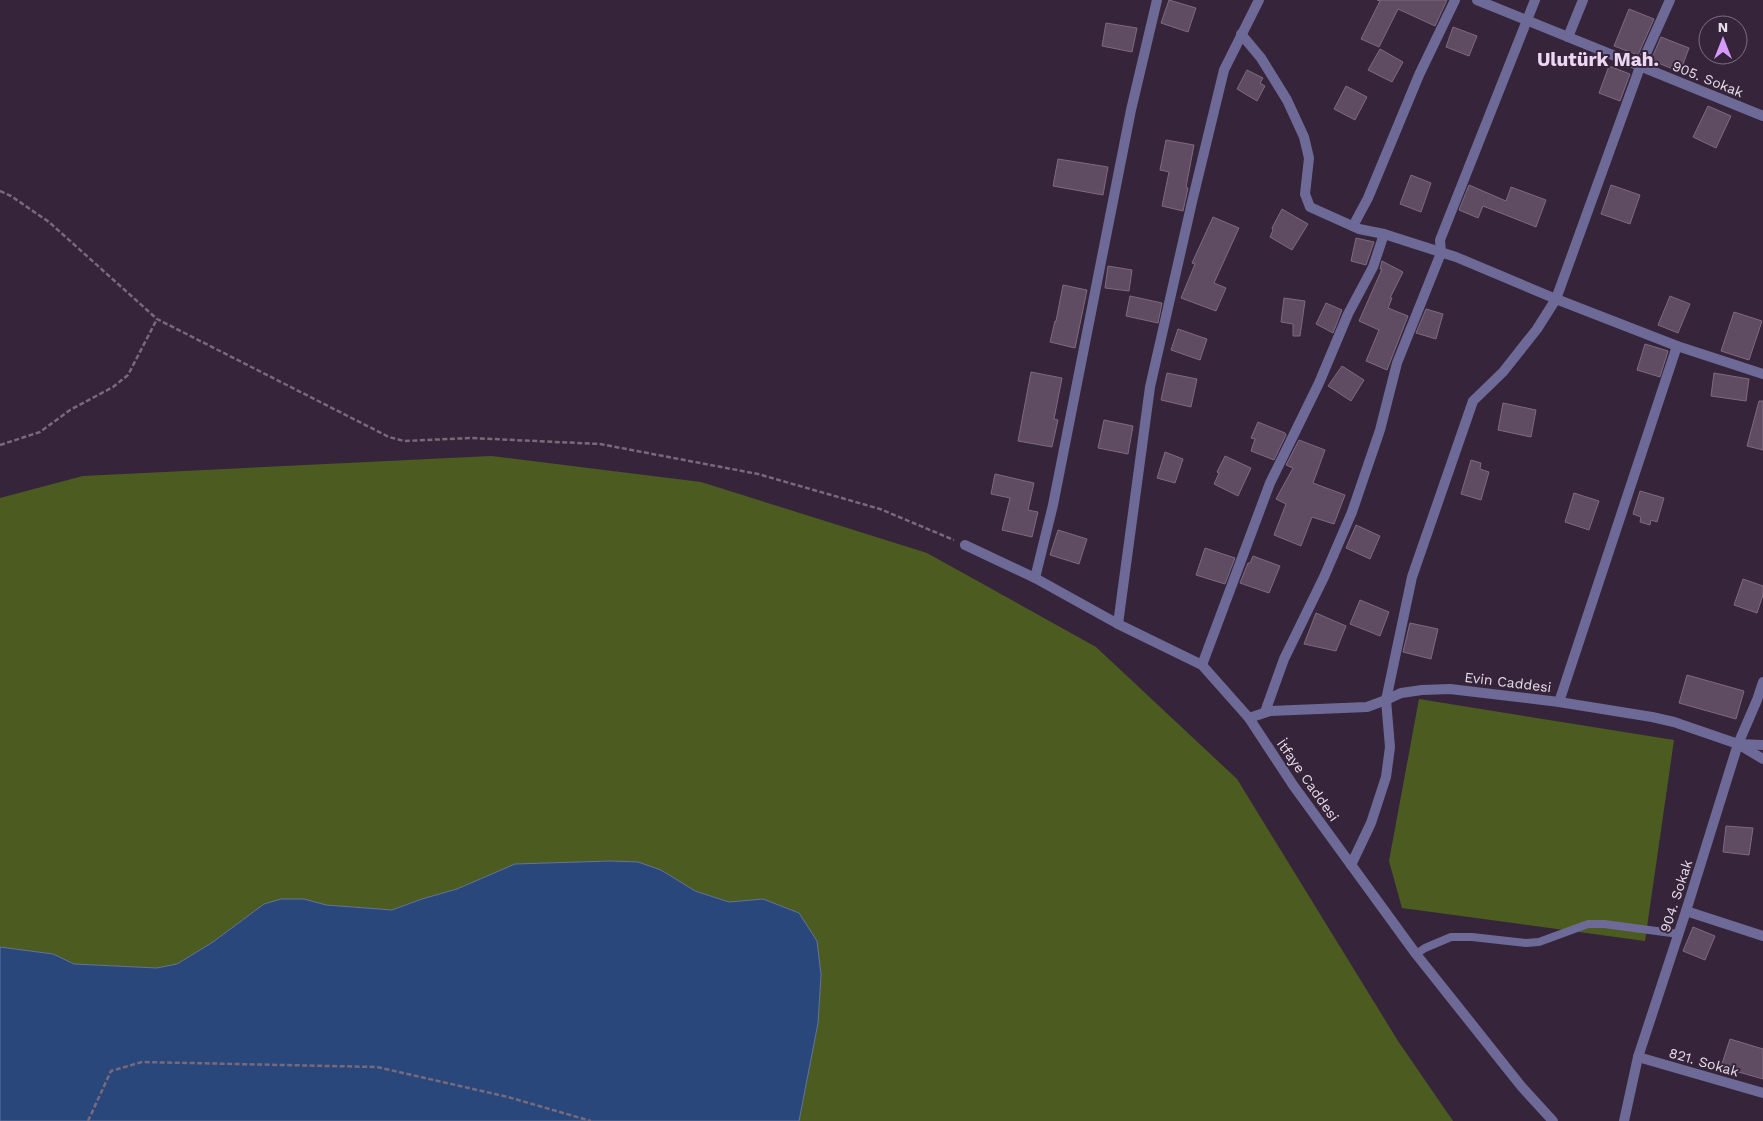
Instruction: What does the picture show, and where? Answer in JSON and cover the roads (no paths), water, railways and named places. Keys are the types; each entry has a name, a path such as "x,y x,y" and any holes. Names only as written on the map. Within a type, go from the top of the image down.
{"street":[{"path":"1035,578 1053,505 1131,110 1157,0"},
{"path":"1118,624 1150,387 1224,70 1259,0"},
{"path":"1353,226 1368,198 1420,75 1455,0"},
{"name":"905. Sokak","path":"1477,0 1763,116"},
{"path":"1265,712 1284,659 1324,577 1352,512 1380,430 1397,363 1441,253 1440,240 1535,0"},
{"path":"1568,37 1583,0"},
{"path":"1351,865 1371,822 1386,777 1390,747 1386,700 1412,577 1473,401 1503,372 1556,299 1640,67 1670,0"},
{"path":"1241,34 1261,58 1287,100 1304,137 1309,158 1305,194 1310,207 1353,226 1456,257 1556,299 1677,346 1763,374"},
{"path":"1202,665 1270,483 1319,383 1348,314 1373,267 1384,234"},
{"path":"1559,702 1677,346"},
{"name":"İtfaye Caddesi","path":"965,545 1035,578 1118,624 1202,665 1248,718 1293,785 1416,954 1521,1086 1553,1121"},
{"name":"904. Sokak","path":"1624,1121 1638,1057 1679,934 1738,744 1763,682"},
{"name":"Evin Caddesi","path":"1248,718 1265,712 1367,707 1400,693 1450,689 1559,702 1674,722 1738,744 1763,745"},
{"path":"1738,744 1763,759"},
{"path":"1686,911 1763,936"},
{"name":"821. Sokak","path":"1638,1057 1763,1093"}],"lane":[{"path":"1416,954 1451,937 1472,937 1526,943 1539,942 1588,924 1604,924 1679,934"}],"water":[{"path":"638,862 661,870 695,891 729,902 763,899 799,913 817,941 821,975 818,1023 799,1121 0,1121 0,947 53,954 74,964 157,968 177,964 213,942 264,904 281,899 304,899 326,905 392,910 457,889 515,864"}],"district":[{"name":"Ulutürk Mah.","path":"1598,59"}]}
